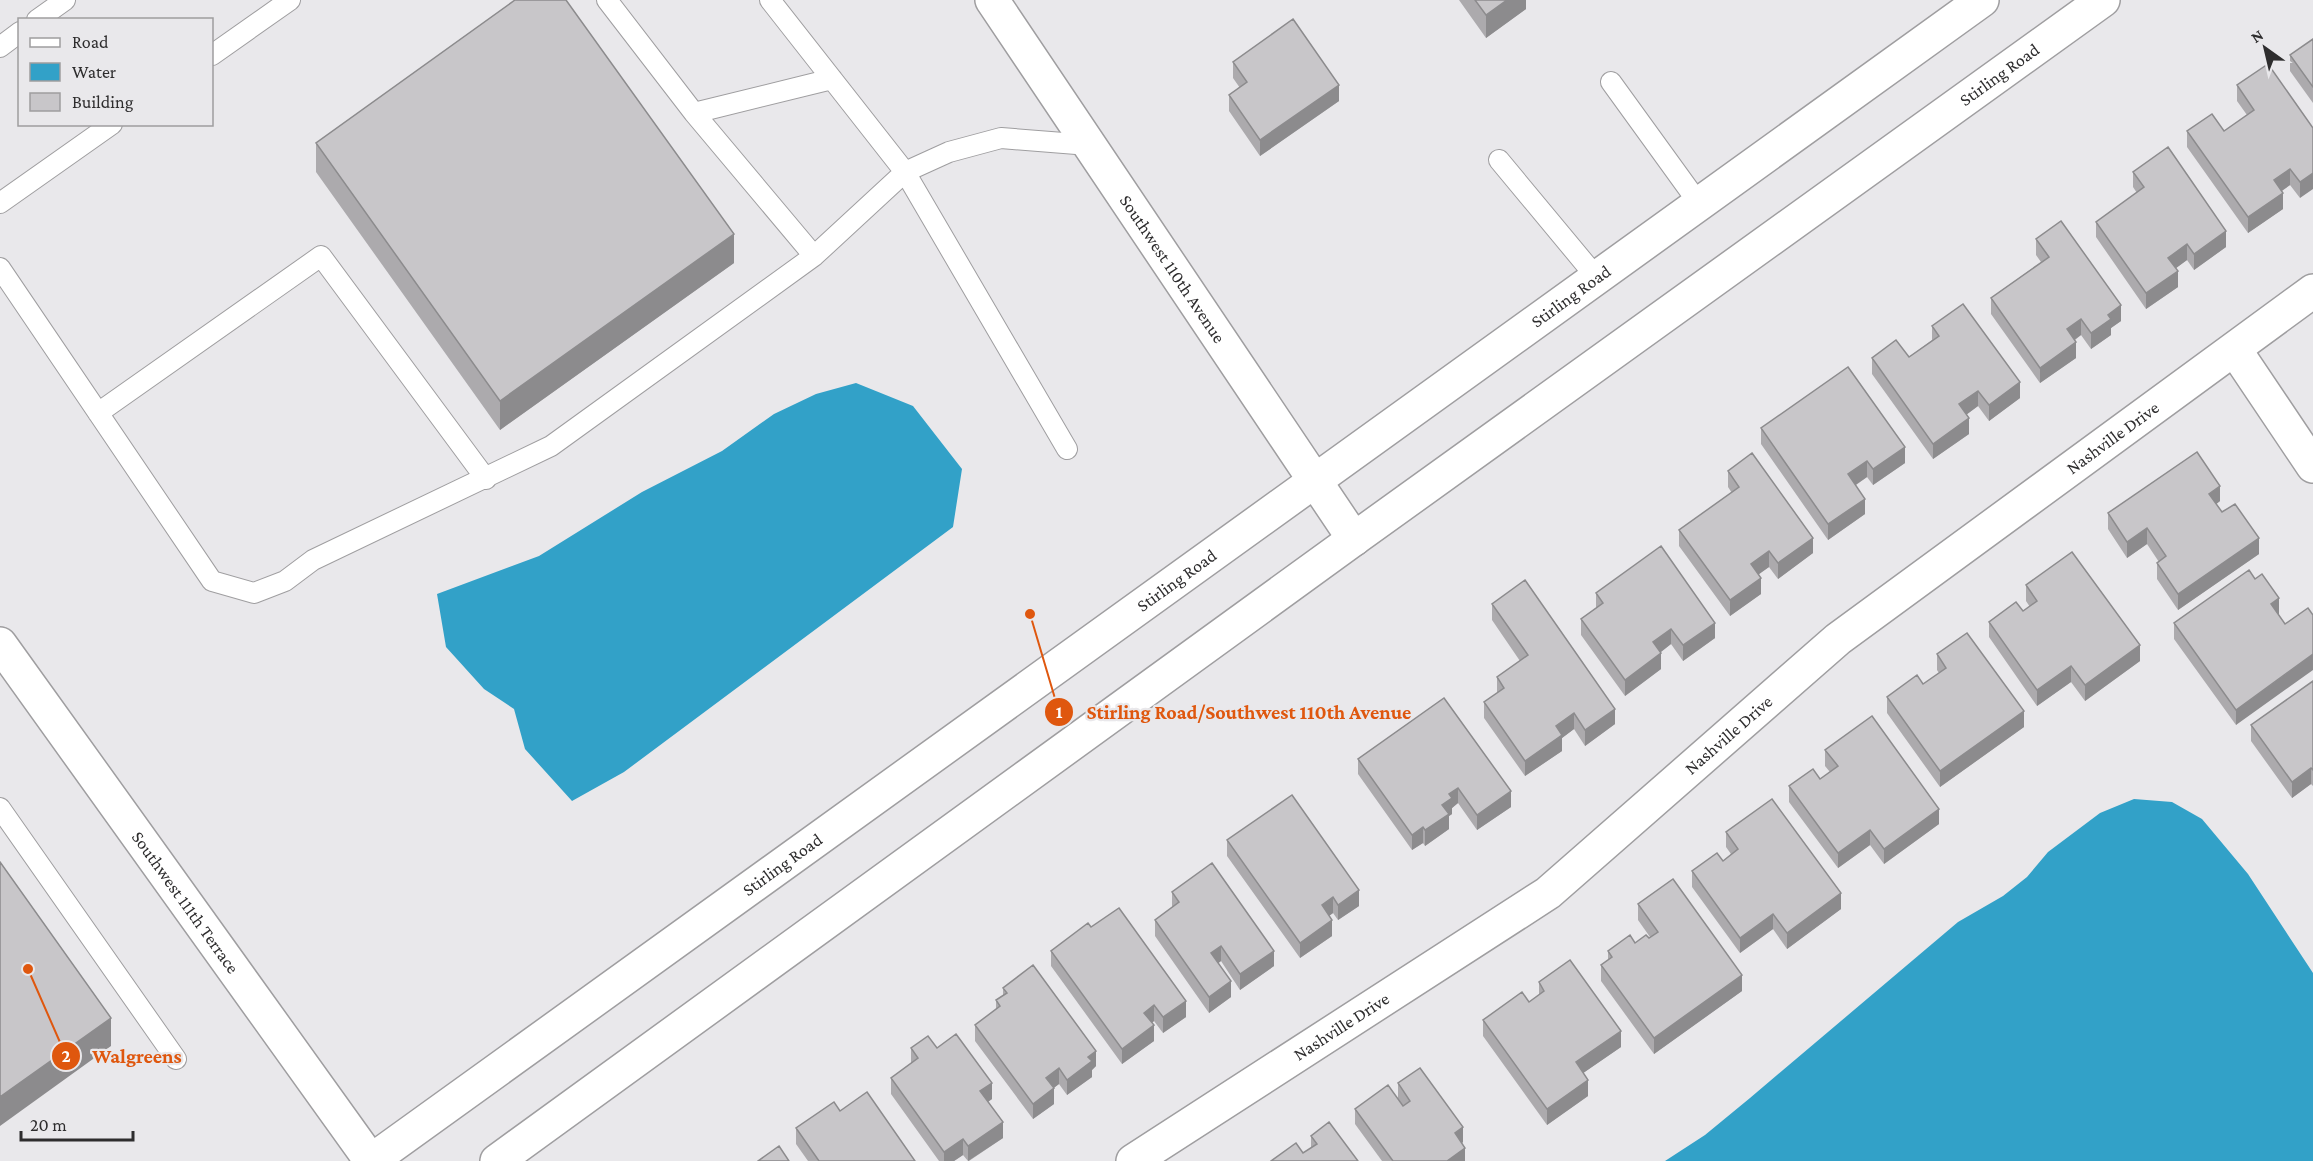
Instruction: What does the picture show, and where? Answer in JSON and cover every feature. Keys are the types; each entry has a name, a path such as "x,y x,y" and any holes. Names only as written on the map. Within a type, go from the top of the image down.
{"main road":[{"name":"Southwest 110th Avenue","path":"992,0 1313,482 1354,538"},
{"name":"Stirling Road","path":"371,1161 1982,0"},
{"name":"Stirling Road","path":"497,1161 1354,538 2103,0"},
{"name":"Nashville Drive","path":"1133,1161 1548,893 1838,639 2313,291"},
{"path":"2235,350 2313,466"},
{"name":"Southwest 111th Terrace","path":"0,644 371,1161"}],"lane":[{"path":"40,18 65,0"},
{"path":"213,54 290,0"},
{"path":"607,0 694,113 814,256"},
{"path":"770,0 905,172 1067,448"},
{"path":"0,47 18,34"},
{"path":"694,113 832,79"},
{"path":"1611,82 1700,205"},
{"path":"0,203 109,126"},
{"path":"0,268 212,580 254,593 285,581 314,560 551,446 814,256 905,172 949,152 1001,138 1089,145"},
{"path":"1499,160 1597,278"},
{"path":"98,413 321,255 486,479"},
{"path":"2,814 176,1059"}],"water":[{"path":"856,383 913,406 962,469 953,527 624,772 572,801 525,749 514,709 484,689 446,647 437,594 539,556 642,492 722,451 774,414 816,394"},
{"path":"2134,799 2172,802 2202,819 2248,874 2313,973 2313,1161 1665,1161 1705,1135 1958,922 2003,896 2027,877 2048,852 2100,813"}],"building":[{"path":"515,0 566,0 734,234 500,401 316,143"},
{"path":"1475,0 1507,0 1486,15"},
{"path":"1293,19 1339,85 1260,140 1229,95 1247,82 1233,62"},
{"path":"2313,39 2313,87 2290,55"},
{"path":"2268,64 2313,128 2313,173 2300,182 2290,169 2274,180 2283,193 2248,217 2187,131 2212,114 2224,131 2254,110 2237,85"},
{"path":"2168,147 2226,231 2194,254 2187,244 2168,258 2178,271 2146,293 2096,222 2144,187 2133,172"},
{"path":"2061,221 2121,305 2108,315 2111,319 2091,333 2081,319 2067,329 2076,342 2040,368 1991,298 2049,257 2036,239"},
{"path":"1963,304 2020,382 1989,405 1978,391 1959,404 1969,418 1933,444 1872,358 1896,340 1909,357 1939,336 1932,326"},
{"path":"1848,367 1905,447 1873,469 1867,461 1848,474 1865,499 1828,524 1761,428"},
{"path":"2197,452 2220,486 2209,494 2222,512 2235,504 2259,538 2178,594 2157,563 2166,556 2147,528 2127,542 2108,513"},
{"path":"1752,453 1813,538 1778,563 1769,551 1751,564 1761,578 1730,600 1679,530 1739,487 1728,471"},
{"path":"1661,546 1715,623 1683,645 1671,629 1653,642 1661,653 1625,680 1581,619 1603,603 1596,593"},
{"path":"2072,552 2140,645 2085,685 2071,666 2037,690 1989,622 2016,602 2023,611 2037,601 2026,585"},
{"path":"2249,570 2255,579 2262,574 2279,598 2271,604 2285,624 2308,608 2313,615 2313,654 2236,710 2174,623"},
{"path":"1525,580 1615,709 1585,730 1574,713 1556,726 1562,735 1525,761 1484,702 1504,688 1497,677 1528,655 1492,604"},
{"path":"1967,633 2024,711 1940,771 1887,697 1917,675 1923,684 1946,668 1937,654"},
{"path":"2313,681 2313,770 2311,768 2292,782 2251,725"},
{"path":"1444,698 1511,791 1477,815 1458,788 1449,794 1452,798 1442,805 1449,814 1425,830 1423,827 1412,835 1358,759"},
{"path":"1872,716 1939,809 1884,849 1870,830 1838,853 1789,786 1813,769 1820,779 1838,766 1825,750"},
{"path":"1292,795 1359,890 1338,905 1333,897 1322,905 1332,920 1300,943 1227,840"},
{"path":"1772,799 1841,893 1787,933 1773,914 1740,938 1692,871 1717,853 1723,861 1738,849 1726,832"},
{"path":"0,862 111,1018 0,1097"},
{"path":"1212,863 1274,951 1240,974 1221,946 1211,953 1231,981 1209,997 1155,920 1179,902 1172,892"},
{"path":"1673,879 1742,975 1654,1038 1601,965 1612,957 1608,951 1630,935 1635,943 1646,935 1649,938 1658,932 1638,904"},
{"path":"1119,908 1186,1001 1163,1017 1154,1005 1144,1013 1154,1025 1122,1049 1051,951 1088,923 1091,927"},
{"path":"1570,960 1621,1031 1576,1062 1588,1080 1547,1109 1483,1020 1522,992 1529,1002 1544,991 1539,982"},
{"path":"1033,965 1096,1051 1088,1057 1092,1061 1067,1080 1059,1068 1046,1078 1054,1088 1033,1104 975,1025 1000,1006 996,1000 1007,993 1003,988"},
{"path":"956,1034 992,1083 980,1091 1003,1122 968,1146 963,1139 944,1152 891,1078 918,1058 911,1048 928,1036 937,1048"},
{"path":"1420,1068 1463,1127 1455,1133 1465,1148 1447,1161 1393,1161 1355,1109 1388,1085 1403,1106 1410,1101 1398,1083"},
{"path":"867,1092 915,1161 819,1161 796,1128 834,1102 840,1111"},
{"path":"1329,1122 1358,1161 1271,1161 1296,1143 1303,1153 1317,1144 1311,1136"},
{"path":"779,1146 789,1161 758,1161"}],"place":[{"name":"Stirling Road/Southwest 110th Avenue","path":"1030,614"},
{"name":"Walgreens","path":"28,969"}]}
